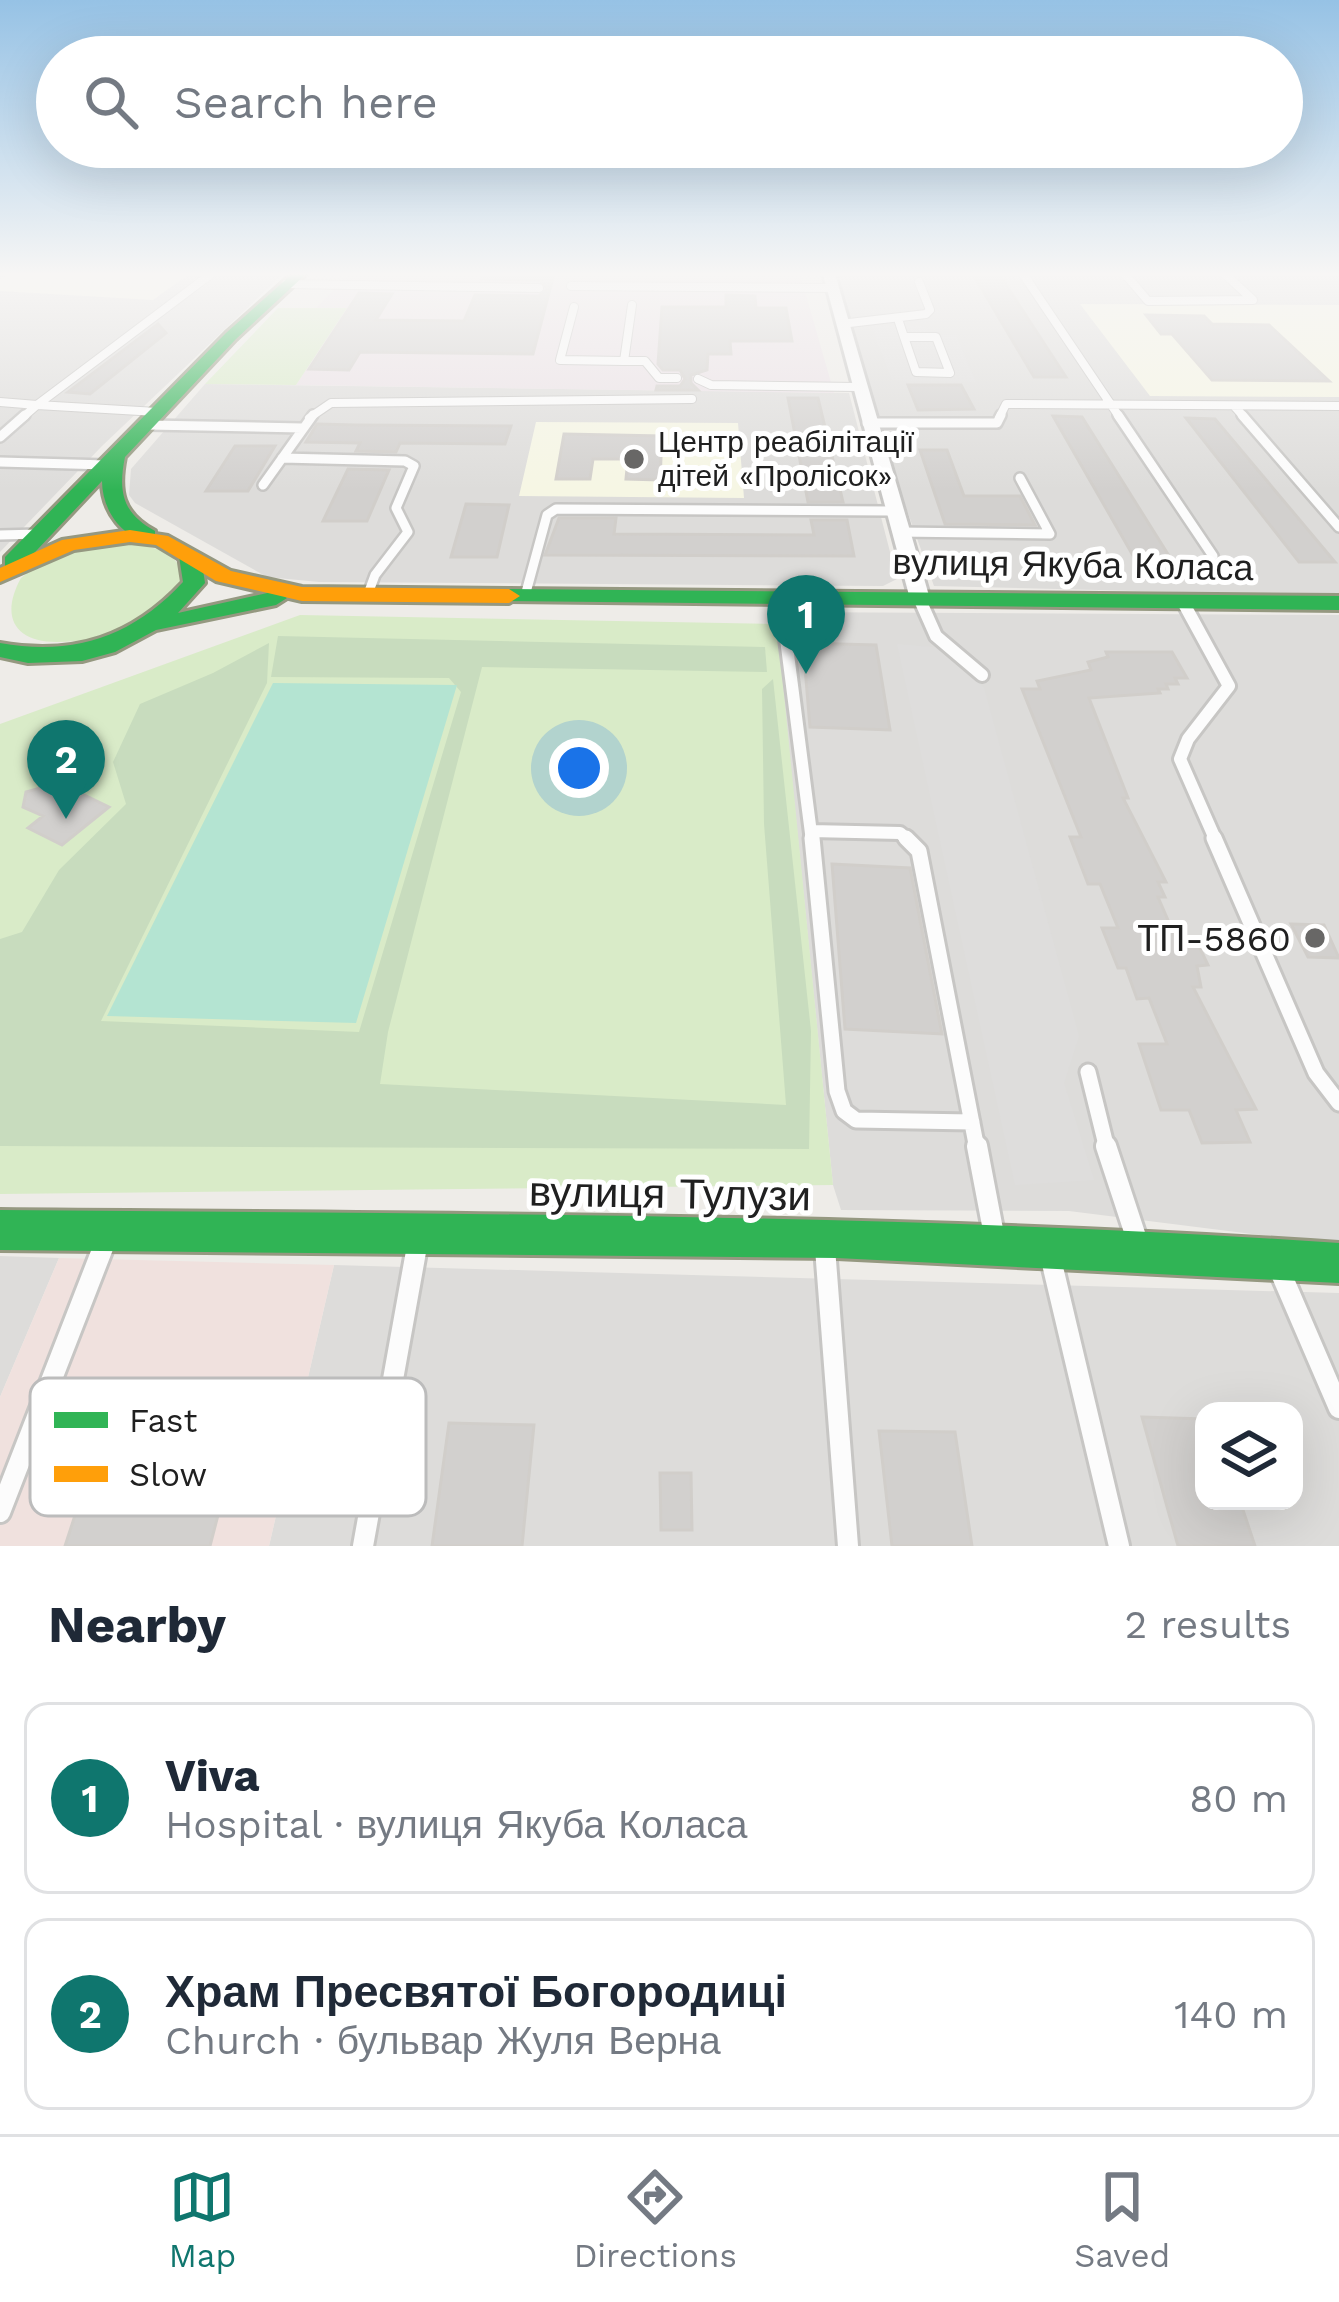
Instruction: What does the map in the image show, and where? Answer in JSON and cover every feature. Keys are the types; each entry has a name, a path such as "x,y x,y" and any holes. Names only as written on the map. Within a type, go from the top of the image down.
{"street":[{"path":"0,576 224,346"},
{"path":"847,346 920,599"},
{"name":"вулиця Якуба Коласа","path":"111,461 109,502 119,520 224,577 302,594"},
{"path":"0,576 69,544 130,536 161,539"},
{"path":"145,631 181,604 194,583 190,556"},
{"name":"вулиця Якуба Коласа","path":"0,679 210,610 302,594 1339,603"},
{"path":"0,650 63,656"},
{"name":"вулиця Тулузи","path":"0,1230 824,1236 1138,1244 1339,1263"}],"lane":[{"path":"0,437 115,346"},
{"path":"564,346 560,360 645,361 659,378 677,378"},
{"path":"624,361 626,346"},
{"path":"907,346 916,372 950,373 940,346"},
{"path":"1071,346 1213,556"},
{"path":"698,379 711,385 857,387"},
{"path":"263,485 319,408 343,401 692,399"},
{"path":"0,402 302,428"},
{"path":"867,423 997,423 1006,404 1339,406"},
{"path":"1234,406 1339,527"},
{"path":"282,458 405,461 414,466 394,510 395,519 408,532 375,575 368,594"},
{"path":"0,462 111,461"},
{"path":"898,532 1050,534 1020,478"},
{"path":"525,596 547,515 556,509 892,511"},
{"path":"0,535 38,534"},
{"path":"781,598 812,831 837,1091 844,1111 856,1120 972,1122"},
{"path":"920,599 936,636 982,675"},
{"path":"1183,602 1228,686 1214,712 1185,738 1180,759 1316,1073 1339,1103"},
{"path":"812,831 901,833 919,850 996,1243"},
{"path":"1088,1072 1093,1107 1138,1244"},
{"path":"53,1378 110,1232"},
{"path":"394,1378 421,1232"},
{"path":"824,1236 848,1546"},
{"path":"1048,1243 1119,1546"},
{"path":"1273,1256 1339,1408"},
{"path":"0,1512 30,1436"},
{"path":"363,1546 369,1516"}],"shaded area":[{"path":"0,346 207,346 102,446 0,552"},
{"path":"322,346 821,346 834,393 296,385"},
{"path":"856,346 1339,346 1339,596 934,586 874,418"},
{"path":"879,346 961,346 976,382 892,380"},
{"path":"1112,346 1339,346 1339,397 1150,396"},
{"path":"205,384 849,393 897,579 883,586 319,582 267,577 135,503 129,495 131,469"},
{"name":"Центр реабілітації дітей «Пролісок»","path":"536,422 738,423 744,498 519,496"},
{"path":"775,612 1339,615 1339,1245 1069,1211 841,1210 833,1185"},
{"path":"897,644 944,648 984,688 1079,1036 1064,1083 1094,1180 1015,1185"},
{"path":"0,1256 59,1258 0,1397"},
{"path":"59,1258 334,1265 308,1378 30,1378 30,1516 276,1516 269,1546 0,1546 0,1397"},
{"path":"334,1265 1339,1293 1339,1546 269,1546 276,1516 426,1516 426,1378 308,1378"}],"green space":[{"path":"241,346 322,346 296,385 205,384"},
{"path":"127,543 153,548 179,566 177,591 166,604 130,627 94,638 42,641 21,632 12,604 21,578 71,553"},
{"path":"300,615 777,624 833,1185 0,1194 0,724"},
{"path":"278,636 765,647 767,672 482,667 388,1032 380,1084 786,1105 764,824 762,689 773,679 811,1031 809,1149 0,1146 0,939 22,932 59,870 126,804 113,762 140,704 269,643 267,683 101,1021 359,1032 461,692 449,678 271,677"},
{"path":"273,683 457,685 356,1023 107,1016"}],"building":[{"path":"129,346 150,346 90,394 68,392"},
{"path":"324,346 535,346 533,354 360,352 349,370 309,369"},
{"path":"659,346 730,346 731,354 708,354 707,370 691,375 698,390 656,390 657,386 680,386 685,379 680,370 663,370 658,364"},
{"path":"1016,346 1046,346 1066,377 1034,377"},
{"path":"1183,346 1292,346 1329,381 1212,380"},
{"path":"908,385 961,385 974,409 918,410"},
{"path":"788,398 818,398 843,502 808,502"},
{"path":"1053,416 1082,417 1171,559 1135,559"},
{"path":"1186,418 1215,419 1335,562 1299,562"},
{"path":"317,424 511,426 505,444 400,443 396,452 356,451 360,443 306,442"},
{"path":"564,434 662,436 660,480 626,479 628,459 593,459 590,479 556,479"},
{"path":"235,446 275,446 248,491 206,491"},
{"path":"920,450 947,450 964,496 1020,496 1035,525 945,524"},
{"path":"348,469 389,470 367,521 323,521"},
{"path":"466,504 509,505 497,557 451,557"},
{"path":"559,518 616,518 614,534 814,535 811,520 847,520 854,556 545,555"},
{"path":"803,643 876,645 890,730 810,727"},
{"path":"1106,652 1172,652 1187,678 1175,678 1178,684 1166,684 1168,689 1158,689 1160,693 1089,698 1128,798 1123,798 1166,882 1158,882 1165,897 1158,897 1177,941 1196,940 1208,965 1197,966 1201,987 1193,987 1256,1109 1236,1110 1250,1142 1202,1143 1189,1110 1161,1110 1139,1044 1167,1044 1149,998 1137,999 1126,968 1118,968 1102,928 1118,928 1100,884 1088,884 1070,837 1081,837 1022,689 1040,689 1037,681 1091,670 1088,662 1108,657"},
{"path":"51,785 109,807 62,845 28,828 43,816 23,807 26,792"},
{"path":"832,864 910,868 942,1034 845,1029"},
{"name":"ТП-5860","path":"1291,924 1324,925 1339,958 1308,957"},
{"path":"1142,1417 1195,1419 1195,1510 1243,1510 1255,1546 1178,1546"},
{"path":"449,1423 534,1425 522,1546 432,1546"},
{"path":"879,1431 955,1432 972,1546 892,1546"},
{"path":"660,1473 691,1473 692,1530 661,1530"},
{"path":"75,1516 218,1516 210,1546 65,1546"}],"traffic: fast":[{"path":"13,562 221,346"},
{"path":"116,457 111,483 114,504 126,521 148,535"},
{"path":"0,650 55,656 82,653 131,636 154,622 194,583 190,556"},
{"path":"509,596 1339,603"},
{"path":"163,625 210,610 276,598"},
{"path":"0,1230 837,1238 1339,1263"}],"traffic: slow":[{"path":"1,576 69,544 130,536 161,540 224,576 302,594 509,596"}],"place":[{"name":"Центр реабілітації дітей «Пролісок»","path":"634,459"},
{"name":"Viva","path":"806,674"},
{"name":"Храм Пресвятої Богородиці","path":"66,819"},
{"name":"ТП-5860","path":"1315,938"}]}
